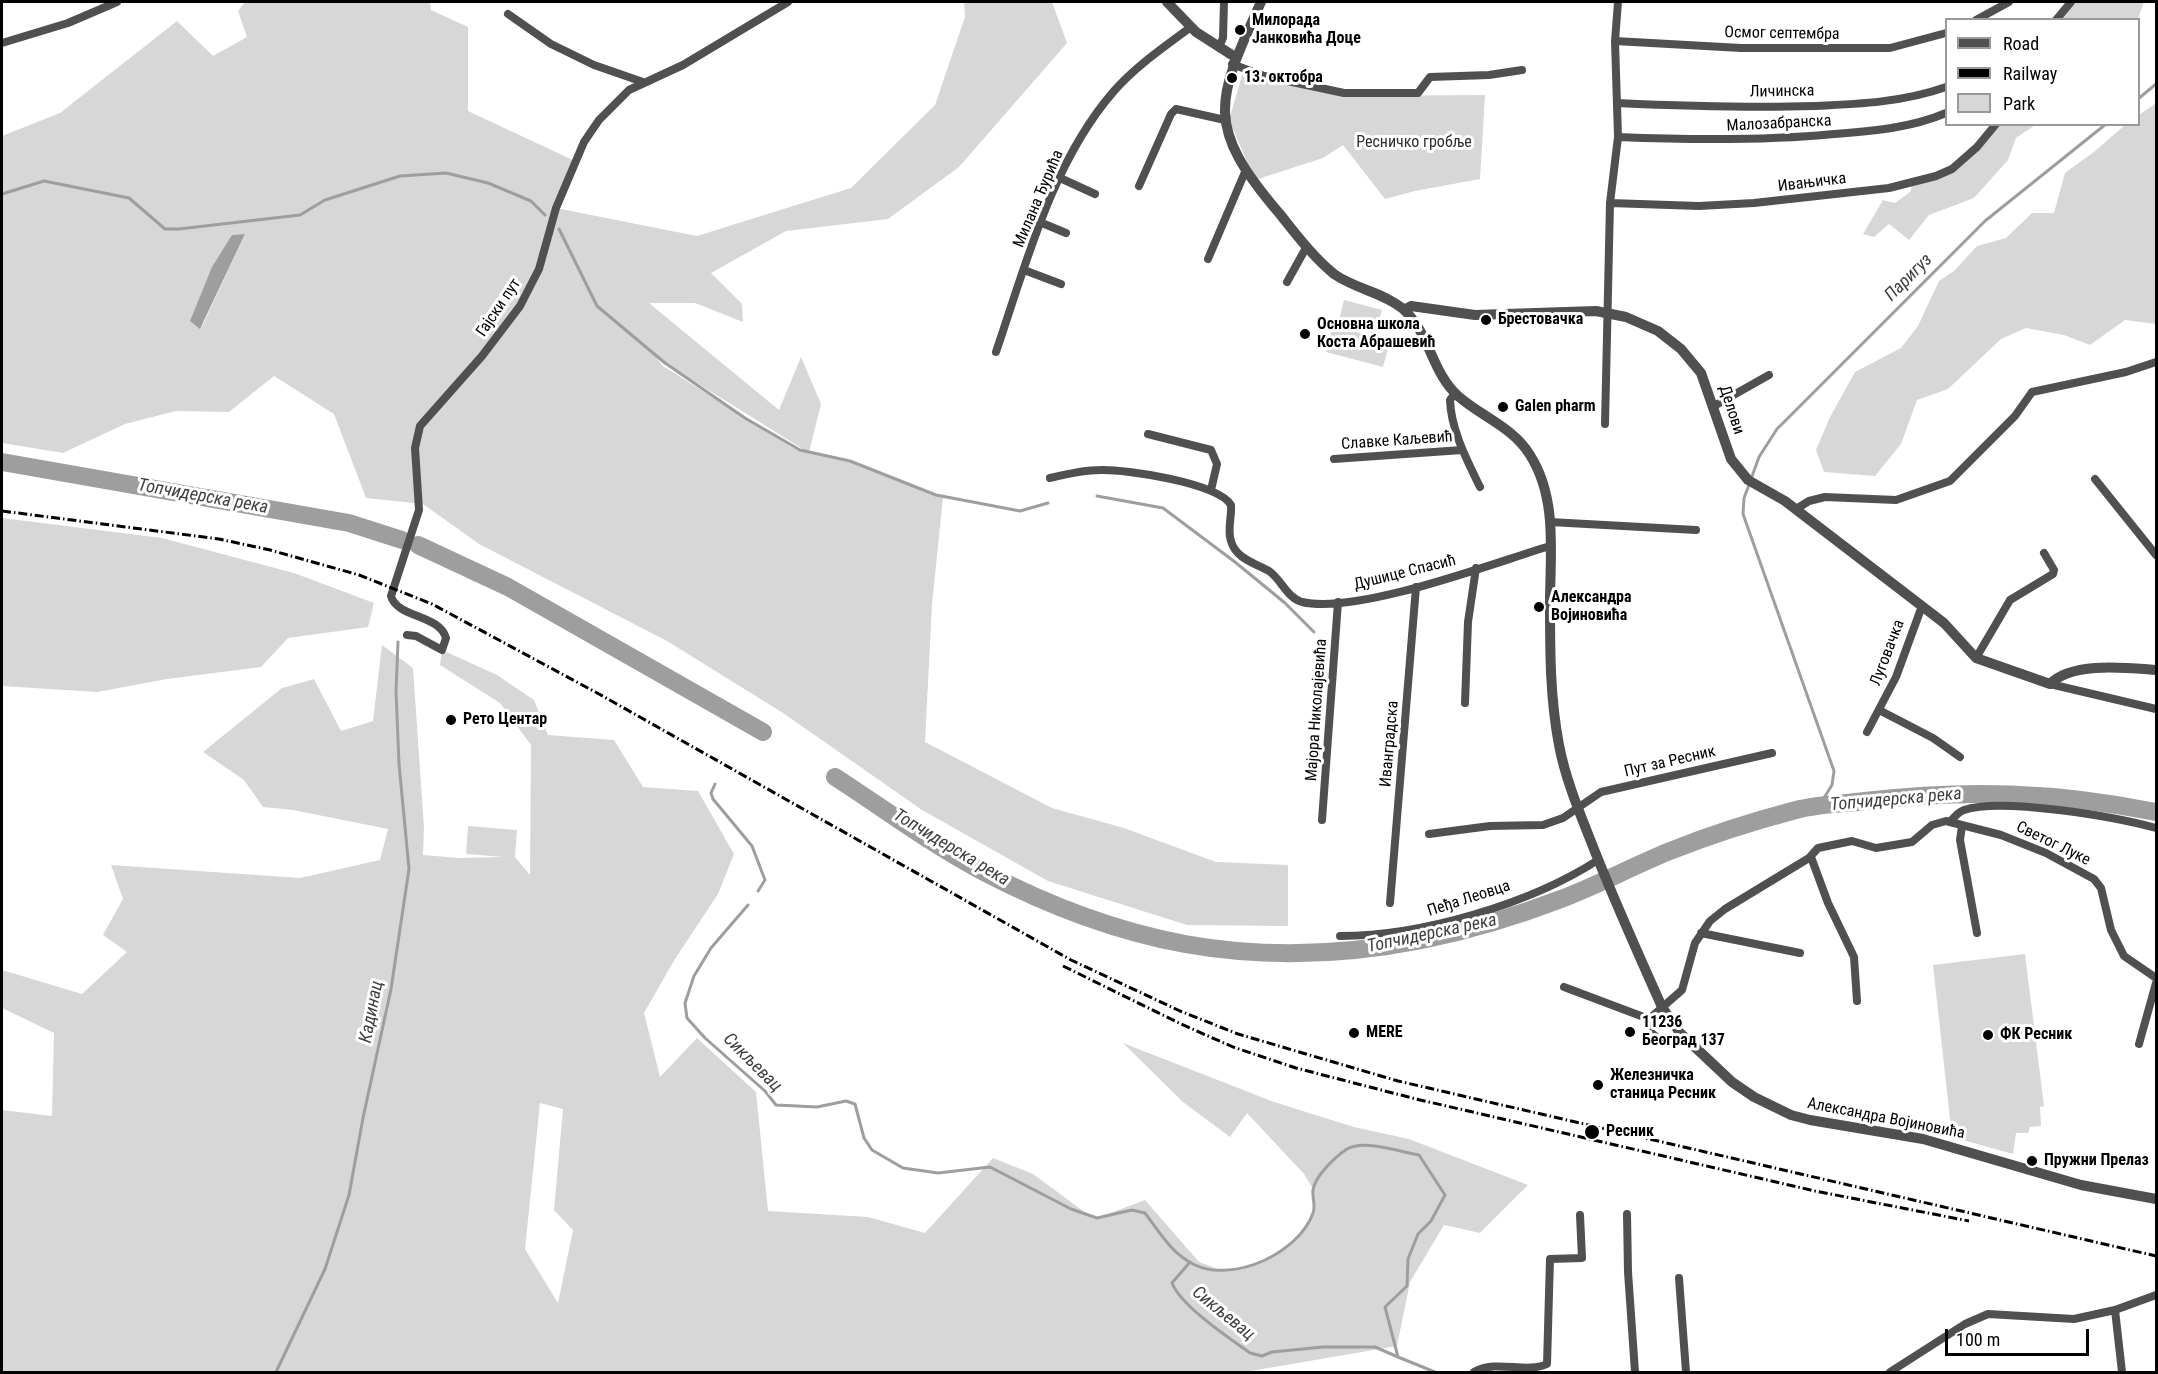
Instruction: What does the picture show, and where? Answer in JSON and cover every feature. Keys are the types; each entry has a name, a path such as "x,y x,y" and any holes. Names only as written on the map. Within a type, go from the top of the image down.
{"street":[{"path":"2,44 68,23 117,2"},
{"name":"Гајски пут","path":"407,635 420,638 441,650 446,638 443,632 433,624 394,603 391,596 418,510 415,448 420,426 482,356 520,306 539,269 561,193 584,142 616,100 643,82 683,65 788,2"},
{"path":"1167,2 1191,27 1234,60 1263,76 1344,93 1418,93 1430,77 1489,75 1522,70"},
{"path":"1219,47 1223,38 1224,2"},
{"path":"1261,2 1234,60 1225,96 1225,120 1234,152 1245,172 1307,246 1335,274 1389,299 1404,310"},
{"path":"1605,424 1610,203 1618,137 1615,41 1618,2"},
{"path":"1980,18 2009,2"},
{"path":"2058,18 2071,2"},
{"path":"508,14 551,44 594,64 643,82"},
{"name":"Милана Ђурића","path":"996,352 1042,223 1076,146 1112,93 1148,59 1191,27"},
{"name":"Осмог септембра","path":"1615,41 1741,48 1890,48 1945,34"},
{"name":"Личинска","path":"1617,103 1710,107 1855,104 1904,98 1945,88"},
{"path":"1139,186 1171,114 1176,109 1225,120"},
{"name":"Малозабранска","path":"1618,137 1698,141 1781,139 1880,130 1943,114"},
{"name":"Ивањичка","path":"1610,203 1699,206 1754,203 1889,188 1935,177 1952,169 1977,147 1994,126"},
{"path":"1208,259 1245,172"},
{"path":"1060,178 1095,194"},
{"path":"1042,223 1066,233"},
{"path":"1287,282 1307,246"},
{"path":"1024,270 1061,284"},
{"name":"Делови","path":"1404,310 1411,306 1475,315 1557,310 1607,312 1658,331 1681,349 1701,373 1731,459 1748,480 1796,510 1944,623 1976,658 2050,684 2157,709"},
{"name":"Александра Војиновића","path":"1404,310 1418,327 1439,373 1455,393 1509,430 1526,449 1541,476 1550,522 1553,700 1560,749 1578,808 1611,892 1662,1007 1680,1033 1737,1086 1791,1115 1923,1138 2082,1185 2157,1198"},
{"path":"1796,510 1805,502 1817,499 1844,497 1889,501 1943,484 1960,474 2020,410 2032,392 2126,372 2157,362"},
{"path":"1714,406 1768,375"},
{"name":"Славке Каљевић","path":"1455,393 1450,405 1462,450 1480,487"},
{"path":"1050,478 1087,471 1112,470 1211,490 1217,464 1211,450 1148,434"},
{"name":"Славке Каљевић","path":"1334,459 1462,450"},
{"path":"2095,479 2157,555"},
{"name":"Душице Спасић","path":"1211,490 1225,498 1231,505 1230,538 1238,553 1251,564 1270,572 1300,602 1338,602 1416,587 1550,546"},
{"path":"1550,522 1696,530"},
{"path":"1976,658 2010,600 2053,574 2044,553"},
{"name":"Душице Спасић","path":"1465,703 1468,622 1476,568"},
{"name":"Иванградска","path":"1390,903 1416,587"},
{"name":"Мајора Николајевића","path":"1322,820 1338,602"},
{"name":"Луговачка","path":"1867,732 1899,668 1922,606"},
{"path":"2050,684 2063,676 2104,667 2157,670"},
{"name":"Луговачка","path":"1879,710 1933,738 1960,757"},
{"name":"Пут за Ресник","path":"1428,834 1490,826 1543,825 1563,818 1601,792 1772,753"},
{"path":"1649,1019 1683,990 1695,943 1701,933 1725,909 1811,857 1818,848 1852,841 1876,848 1912,842 1932,825 1950,822 1958,813 1966,809 2007,807 2096,816 2157,828"},
{"name":"Светог Луке","path":"1950,822 2001,835 2046,853 2094,879 2101,888 2111,930 2124,956 2157,978"},
{"path":"1962,826 1960,840 1977,933"},
{"path":"1811,857 1828,903 1854,957 1857,1001"},
{"name":"Пеђа Леовца","path":"1340,936 1411,931 1482,912 1576,874 1599,862"},
{"path":"1701,933 1800,953"},
{"path":"2139,1044 2157,983"},
{"path":"1564,987 1649,1019"},
{"path":"1649,1019 1650,1031 1659,1039 1669,1040 1680,1033"},
{"path":"1627,1214 1628,1272 1635,1372"},
{"path":"1474,1372 1495,1368 1534,1369 1547,1365 1550,1259 1582,1258 1580,1215"},
{"path":"1679,1278 1686,1372"},
{"path":"1890,1372 1965,1324 1988,1314 1998,1312 2074,1319 2115,1310 2157,1295"},
{"path":"2115,1310 2122,1372"}],"green space":[{"path":"245,2 430,2 431,10 468,27 468,111 575,161 556,208 697,236 851,188 935,105 965,17 964,2 1052,2 1067,43 959,167 888,219 786,231 711,273 742,304 743,322 695,303 649,303 779,410 801,357 821,404 809,452 850,461 943,498 932,604 925,742 1052,808 1124,828 1216,862 1288,865 1288,926 1187,925 1048,881 922,810 783,713 667,641 479,544 423,504 366,498 334,414 274,376 229,412 176,411 125,424 63,453 2,443 2,136 60,113 177,21 213,56 247,37 238,11","holes":["245,234 201,329 232,235","657,359 665,363 806,451 793,448 663,366"]},
{"path":"2071,2 2144,2 2138,18 2058,18"},
{"name":"Ресничко гробље","path":"1243,72 1346,96 1485,95 1480,179 1385,199 1343,145 1323,158 1258,179 1248,164 1229,120"},
{"path":"2156,103 2156,324 2125,320 2090,345 2064,335 2026,328 2001,339 1948,389 1917,400 1901,444 1875,476 1824,472 1816,450 1830,417 1855,372 1901,348 1918,326 1939,281 1954,271 1977,246 2006,238 2032,213 2054,213 2065,173 2124,126 2140,126 2140,114"},
{"path":"1995,126 2034,126 2016,138 2008,160 1974,198 1929,215 1909,240 1889,224 1874,237 1863,234 1883,200 1895,203 1910,192 1914,182 1952,169"},
{"path":"1344,300 1382,310 1375,334 1338,324"},
{"path":"1333,326 1390,341 1383,367 1326,352"},
{"path":"2,518 162,538 294,573 374,603 368,627 288,638 261,667 167,679 97,692 2,686"},
{"path":"382,645 413,668 424,828 423,855 459,858 504,857 466,854 468,826 517,830 515,857 530,875 531,745 500,703 440,665 442,650 497,675 534,700 548,735 614,740 643,787 698,791 734,854 718,894 675,959 644,1013 660,1077 697,1038 756,1092 768,1211 868,1217 925,1233 993,1158 1033,1174 1094,1219 1145,1200 1199,1262 1226,1272 1263,1262 1297,1237 1314,1212 1313,1189 1304,1174 1247,1113 1230,1137 1183,1102 1123,1043 1274,1102 1354,1127 1409,1139 1528,1185 1480,1233 1444,1225 1410,1282 1397,1346 1245,1372 2,1372 2,1110 52,1116 54,1033 2,1008 2,970 82,994 127,952 103,935 123,899 111,865 300,878 380,860 388,829 293,810 263,807 244,780 203,752 282,688 314,679 341,731 373,721","holes":["540,1103 563,1109 554,1210 573,1230 558,1303 525,1249"]},
{"name":"ФК Ресник","path":"2025,954 2044,1106 2040,1107 2041,1126 2030,1127 2028,1133 2016,1133 2013,1154 1952,1137 1933,965"}],"shaded area":[{"path":"245,234 200,329 190,321 212,267 232,235"}],"waterway":[{"name":"Паригуз","path":"2140,97 2156,84"},
{"name":"Паригуз","path":"1751,479 1759,457 1777,429 1985,221 2104,126"},
{"path":"2,194 44,181 129,198 165,229 179,229 300,215 325,200 400,176 446,173 488,183 531,201 545,215"},
{"path":"559,229 597,306 665,363 745,418 800,450 850,461 936,495 1020,511 1048,503"},
{"name":"Топчидерска река","path":"2,462 349,523 402,540"},
{"name":"Паригуз","path":"1749,485 1744,498 1743,514 1834,771 1832,785 1819,806"},
{"path":"1097,496 1163,508 1285,603 1314,632"},
{"name":"Топчидерска река","path":"418,545 508,587 763,732"},
{"name":"Кадинац","path":"276,1372 325,1269 349,1195 391,989 409,869 399,764 396,691 398,642"},
{"name":"Топчидерска река","path":"835,777 926,838 982,871 1080,915 1132,932 1185,944 1233,951 1281,953 1329,952 1376,947 1423,940 1470,929 1561,899 1701,839 1813,806 1903,797 2011,794 2083,800 2156,812"},
{"name":"Сикљевац","path":"715,784 711,793 713,799 752,846 765,880 758,891"},
{"name":"Сикљевац","path":"748,905 711,948 694,976 685,1003 687,1018 705,1038 765,1091 776,1105 817,1107 846,1101 855,1104 864,1138 872,1150 903,1168 938,1173 990,1167 1071,1209 1097,1218 1132,1210 1145,1213 1167,1242 1187,1260 1211,1270 1228,1270 1263,1261 1294,1241 1306,1227 1313,1213 1313,1190 1317,1179 1331,1162 1347,1149 1363,1145 1419,1155 1445,1195 1431,1221 1418,1234 1408,1259 1407,1286 1385,1307 1398,1357 1435,1372"},
{"name":"Сикљевац","path":"1190,1262 1172,1283 1177,1292 1206,1321 1250,1353 1262,1356 1272,1352 1323,1347 1375,1347 1398,1357"}],"railway":[{"path":"2,511 219,539 270,550 359,575 432,604 599,694 1071,960 1180,1011 1238,1034 1398,1081 2156,1256"},
{"path":"1063,966 1233,1047 1296,1068 1416,1099 1815,1191 1969,1221"}],"place":[{"name":"Милорада Јанковића Доце","path":"1240,30"},
{"name":"13. октобра","path":"1232,78"},
{"name":"Брестовачка","path":"1486,320"},
{"name":"Основна школа Коста Абрашевић","path":"1305,334"},
{"name":"Galen pharm","path":"1503,407"},
{"name":"Александра Војиновића","path":"1539,607"},
{"name":"Рето Центар","path":"451,720"},
{"name":"11236 Београд 137","path":"1630,1032"},
{"name":"MERE","path":"1354,1033"},
{"name":"ФК Ресник","path":"1988,1035"},
{"name":"Железничка станица Ресник","path":"1598,1085"},
{"name":"Ресник","path":"1592,1132"},
{"name":"Пружни Прелаз","path":"2032,1161"}]}
